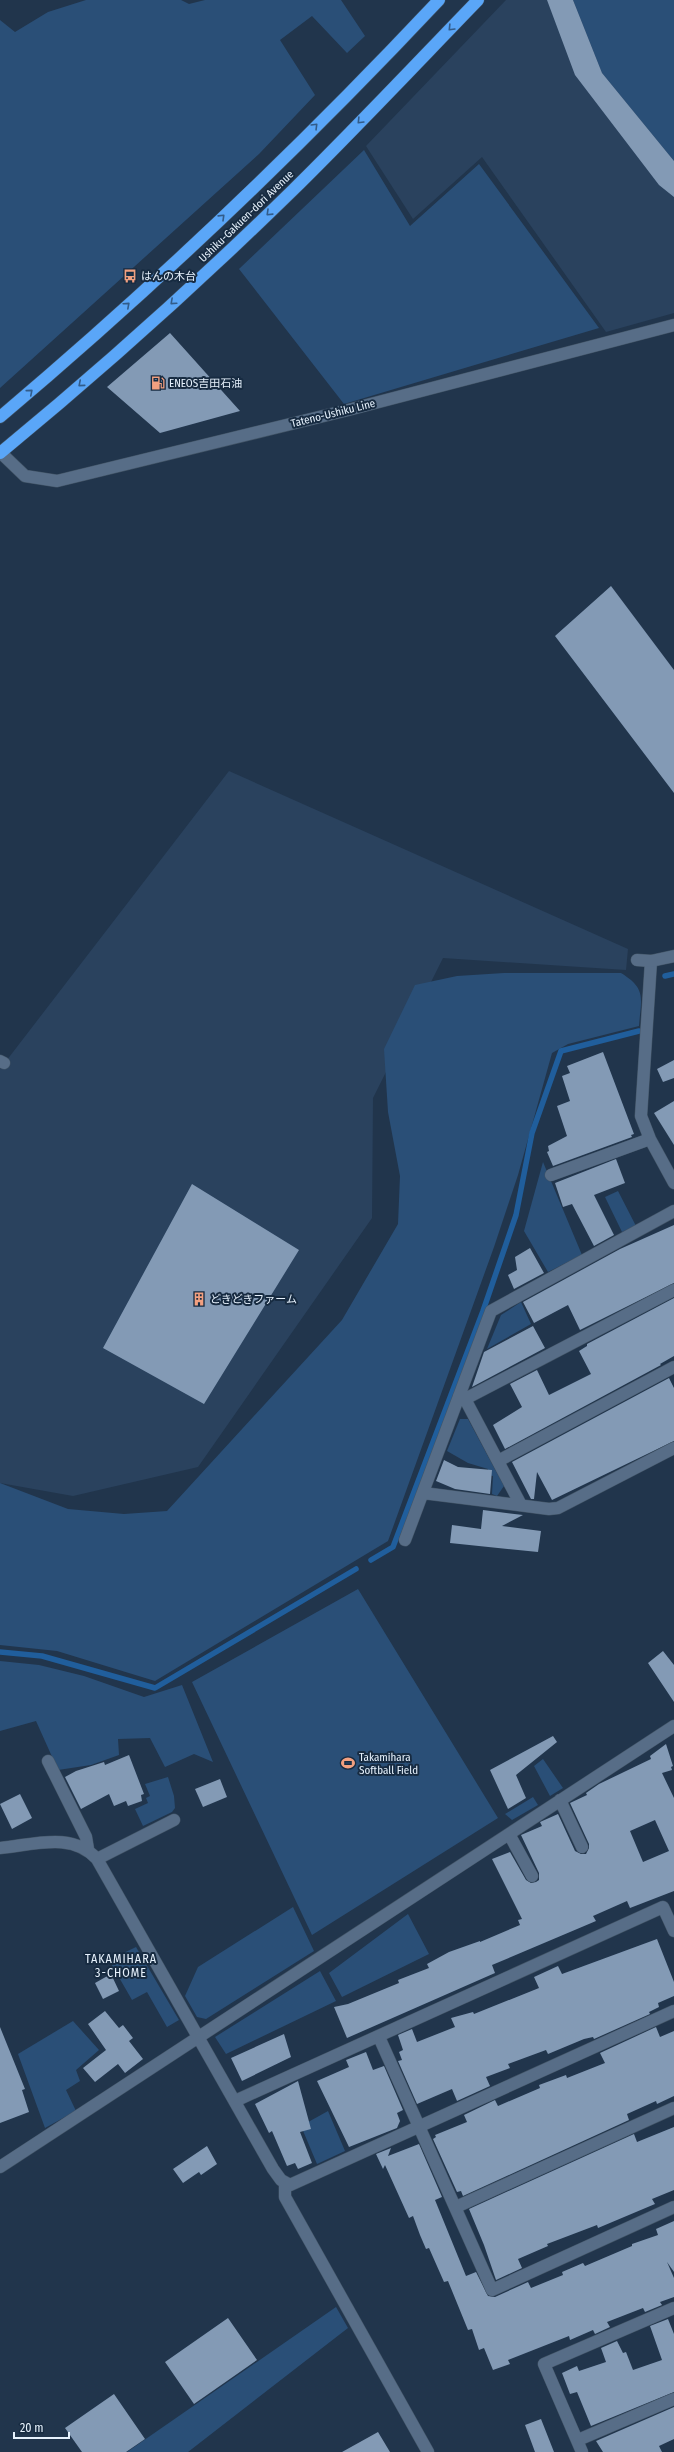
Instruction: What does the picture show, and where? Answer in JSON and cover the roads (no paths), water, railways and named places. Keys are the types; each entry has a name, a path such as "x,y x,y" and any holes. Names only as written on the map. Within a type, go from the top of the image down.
{"highway":[{"name":"Ushiku-Gakuen-dori Avenue","path":"0,417 140,294 212,227 380,62 439,0"},
{"name":"Ushiku-Gakuen-dori Avenue","path":"0,452 50,412 227,253 294,189 478,0"}],"street":[{"name":"Tateno-Ushiku Line","path":"0,452 25,476 57,481 356,408 674,325"},
{"path":"637,960 651,961 674,956"},
{"path":"651,961 641,1116 650,1139 674,1182"},
{"path":"551,1175 650,1139"},
{"path":"405,1540 462,1397 491,1311 674,1211"},
{"path":"462,1397 674,1290"},
{"path":"498,1461 674,1367"},
{"path":"462,1397 521,1505"},
{"path":"423,1493 549,1509 566,1506 674,1448"},
{"path":"0,2167 674,1726"},
{"path":"48,1761 86,1837 88,1849"},
{"path":"560,1800 582,1847"},
{"path":"97,1858 174,1820"},
{"path":"509,1834 532,1876"},
{"path":"0,1848 56,1841 88,1849 97,1858 273,2169 285,2183 294,2185 674,2011"},
{"path":"234,2101 379,2037 663,1906 674,1931"},
{"path":"379,2037 492,2290 674,2207"},
{"path":"456,2207 674,2108"},
{"path":"285,2183 285,2197 428,2452"},
{"path":"582,2452 544,2364 674,2308"},
{"path":"578,2440 674,2398"}],"waterway":[{"path":"665,976 674,974"},
{"path":"371,1560 393,1547 483,1311 516,1215 532,1133 561,1051 639,1031"},
{"path":"0,1652 42,1656 155,1688 356,1569"}],"place":[{"name":"はんの木台","path":"130,276"},
{"name":"ENEOS吉田石油","path":"158,383"},
{"name":"どきどきファーム","path":"199,1299"},
{"name":"Takamihara Softball Field","path":"348,1763"}],"district":[{"name":"TAKAMIHARA 3-CHOME","path":"121,1966"}]}
